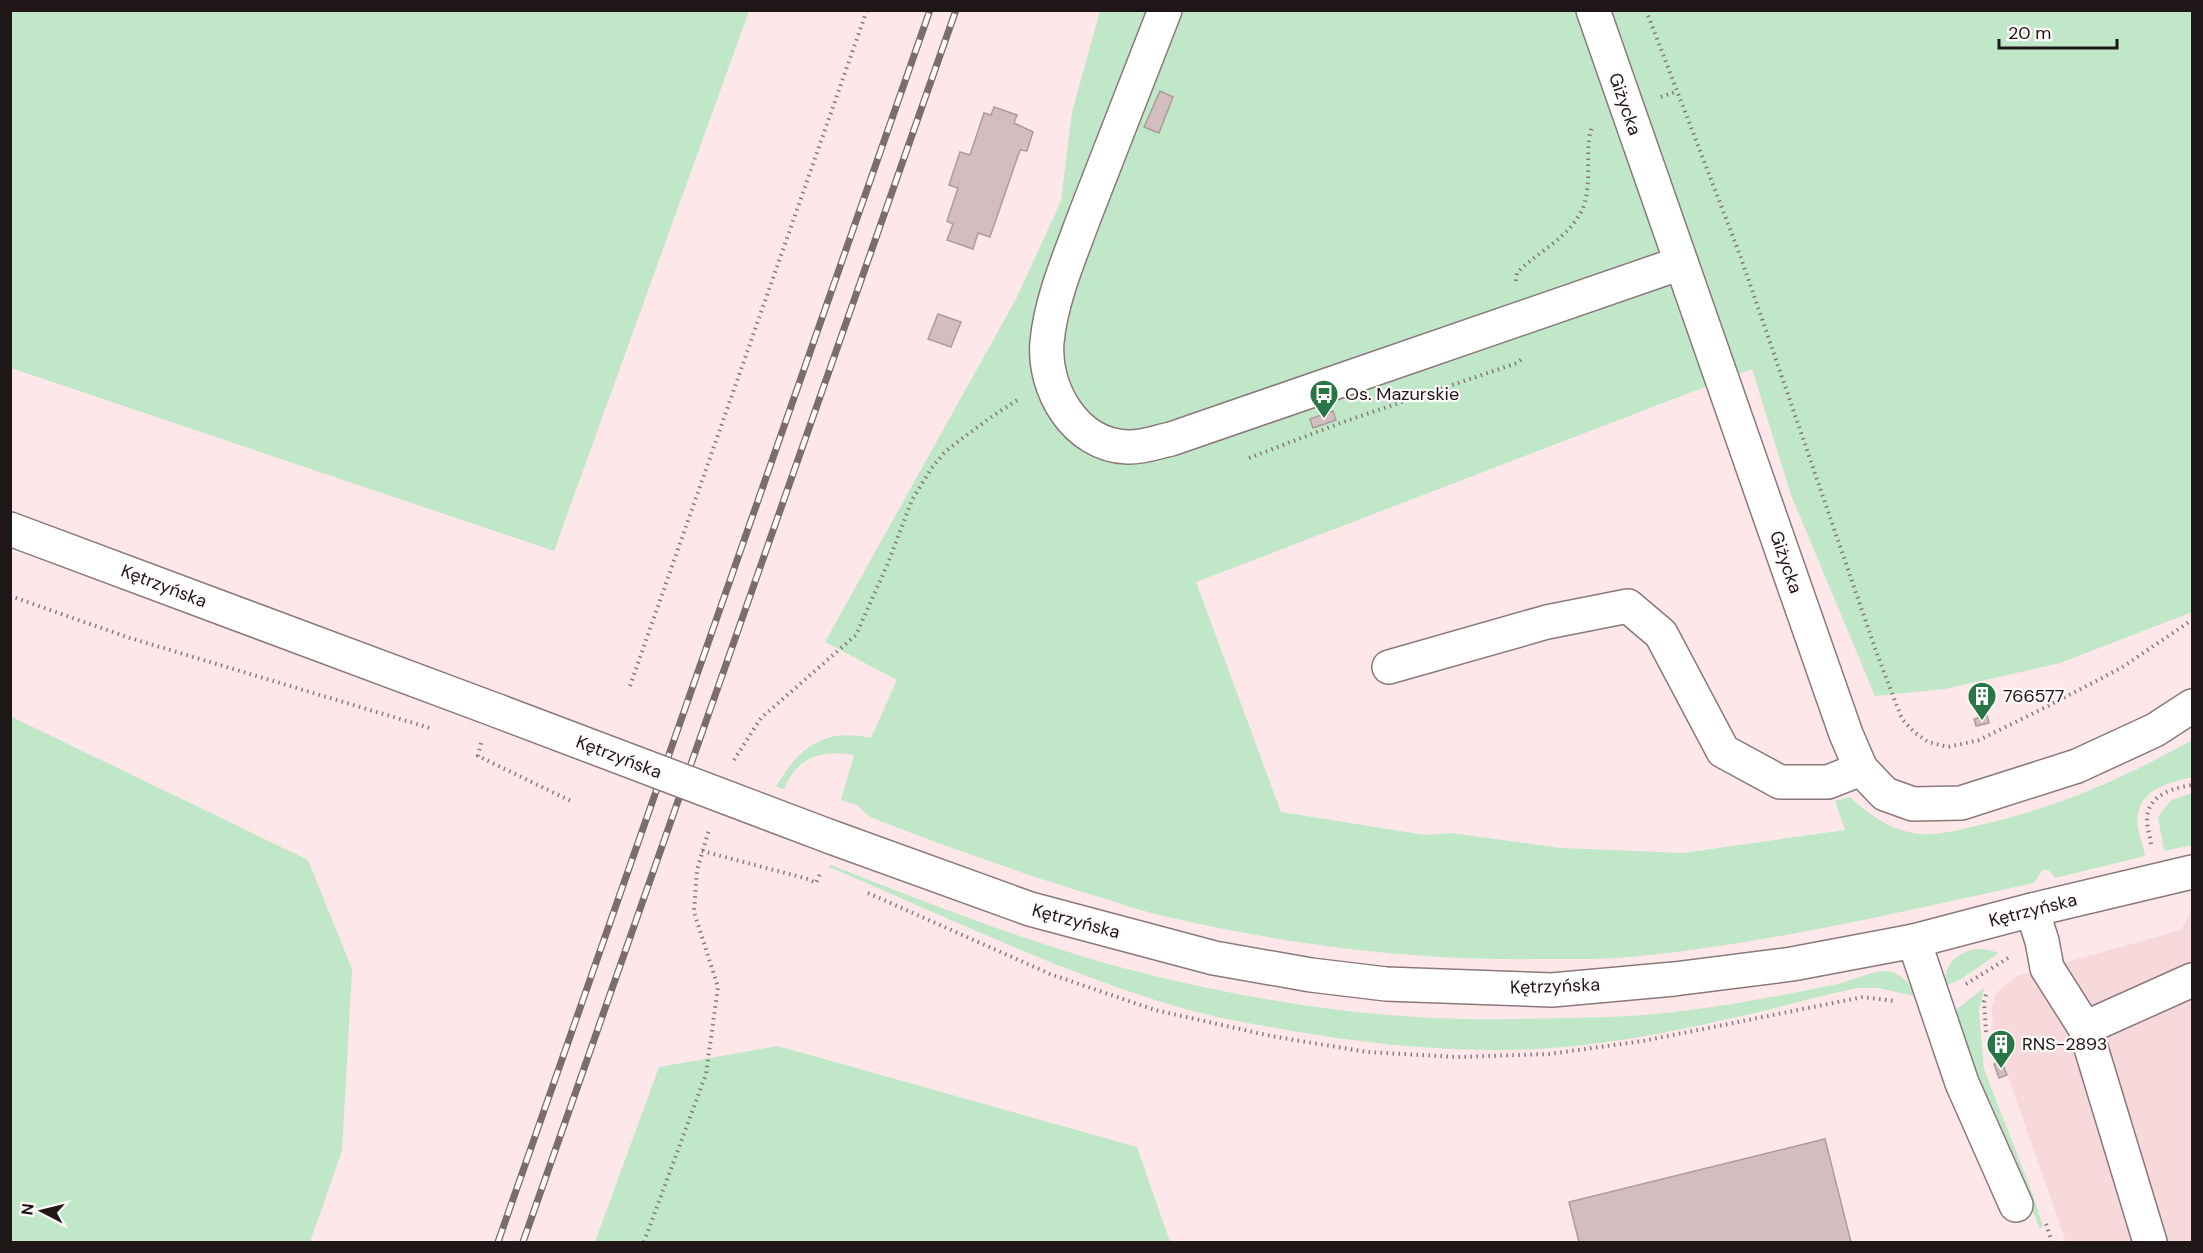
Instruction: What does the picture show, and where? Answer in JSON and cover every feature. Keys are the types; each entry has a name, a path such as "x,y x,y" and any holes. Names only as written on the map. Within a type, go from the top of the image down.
{"street":[{"path":"1164,10 1074,246 1055,302 1047,341 1047,362 1054,393 1068,414 1084,430 1106,444 1128,448 1172,439 1681,263"},
{"name":"Giżycka","path":"1593,10 1846,734 1861,769 1886,794 1913,804 1961,803 2077,766 2155,730 2193,706"},
{"name":"Kętrzyńska","path":"10,529 831,837 1030,909 1214,958 1311,975 1386,984 1552,990 1674,979 1792,964 1914,941 2193,872"},
{"path":"1389,667 1547,622 1628,606 1661,634 1723,751 1780,782 1828,782 1861,769"},
{"path":"2032,910 2042,941 2047,968 2085,1028 2150,1242"},
{"path":"1914,941 1962,1083 2016,1204"},
{"path":"2085,1028 2193,980"}],"path":[{"path":"630,686 867,10"},
{"path":"1646,10 1740,255 1877,654 1902,718 1914,732 1928,742 1948,747 1979,740 2121,668 2193,620"},
{"path":"1516,287 1517,273 1569,230 1582,211 1588,190 1588,136 1591,128 1597,122"},
{"path":"10,596 130,638 437,730"},
{"path":"470,740 483,744 477,756 573,802"},
{"path":"2153,852 2147,819 2150,807 2158,796 2173,788 2193,784"},
{"path":"702,851 816,883 821,872"},
{"path":"1957,990 2004,960"},
{"path":"1984,1002 1987,991"}],"shaded area":[{"path":"2191,912 2192,1242 2066,1242 1993,1034 1992,1008 1996,993 2017,976 2181,930"}],"green space":[{"path":"11,10 749,11 554,551 11,368"},
{"path":"1100,11 2192,11 2192,612 2060,663 1945,689 1875,696 1791,495 1752,369 1196,582 1281,812 1425,835 1451,833 1561,848 1684,853 1845,830 1835,801 1850,797 1871,815 1895,828 1913,833 1939,834 2008,818 2063,801 2116,779 2192,740 2192,777 2159,788 2152,792 2141,805 2138,824 2145,856 2055,878 2050,871 2043,869 2034,883 1789,935 1739,943 1602,959 1442,957 1347,949 1206,925 1143,911 1010,869 870,817 857,805 841,800 854,755 831,753 812,758 796,769 784,789 776,787 794,761 814,744 840,736 871,738 897,680 825,642 1016,299 1061,201 1072,112"},
{"path":"10,716 308,860 352,969 342,1151 310,1242 11,1242"},
{"path":"2192,793 2192,845 2164,851 2158,817 2171,800"},
{"path":"831,865 1005,931 1112,965 1242,995 1331,1009 1463,1019 1610,1017 1694,1010 1750,1001 1833,985 1874,972 1887,971 1905,980 1915,996 1878,988 1858,988 1684,1029 1564,1047 1494,1050 1425,1048 1356,1041 1221,1018 1137,994 1004,943 829,867"},
{"path":"1978,949 1999,953 1961,979 1946,986 1946,972 1953,960 1964,953"},
{"path":"1984,988 1979,1011 1984,1069 2033,1195 2043,1226 2040,1229 1970,1061 1953,1012"},
{"path":"778,1046 1137,1147 1170,1242 595,1242 659,1067"}],"building":[{"path":"1160,91 1173,97 1159,133 1144,127"},
{"path":"994,107 1017,115 1014,123 1033,132 1027,151 1020,150 990,237 978,233 973,249 947,240 953,224 947,221 958,188 949,185 960,152 970,155 984,113 991,115"},
{"path":"938,314 961,322 951,347 928,339"},
{"path":"1333,411 1336,420 1313,428 1310,419"},
{"name":"766577","path":"1987,715 1989,723 1976,726 1974,719"},
{"name":"RNS-2893","path":"2002,1062 2007,1075 1999,1078 1994,1064"},
{"path":"1825,1139 1851,1242 1579,1242 1569,1202"}],"railway":[{"path":"498,1242 930,10"},
{"path":"523,1242 956,10"}],"place":[{"name":"Os. Mazurskie","path":"1324,420"},
{"name":"766577","path":"1982,722"},
{"name":"RNS-2893","path":"2001,1070"}]}
